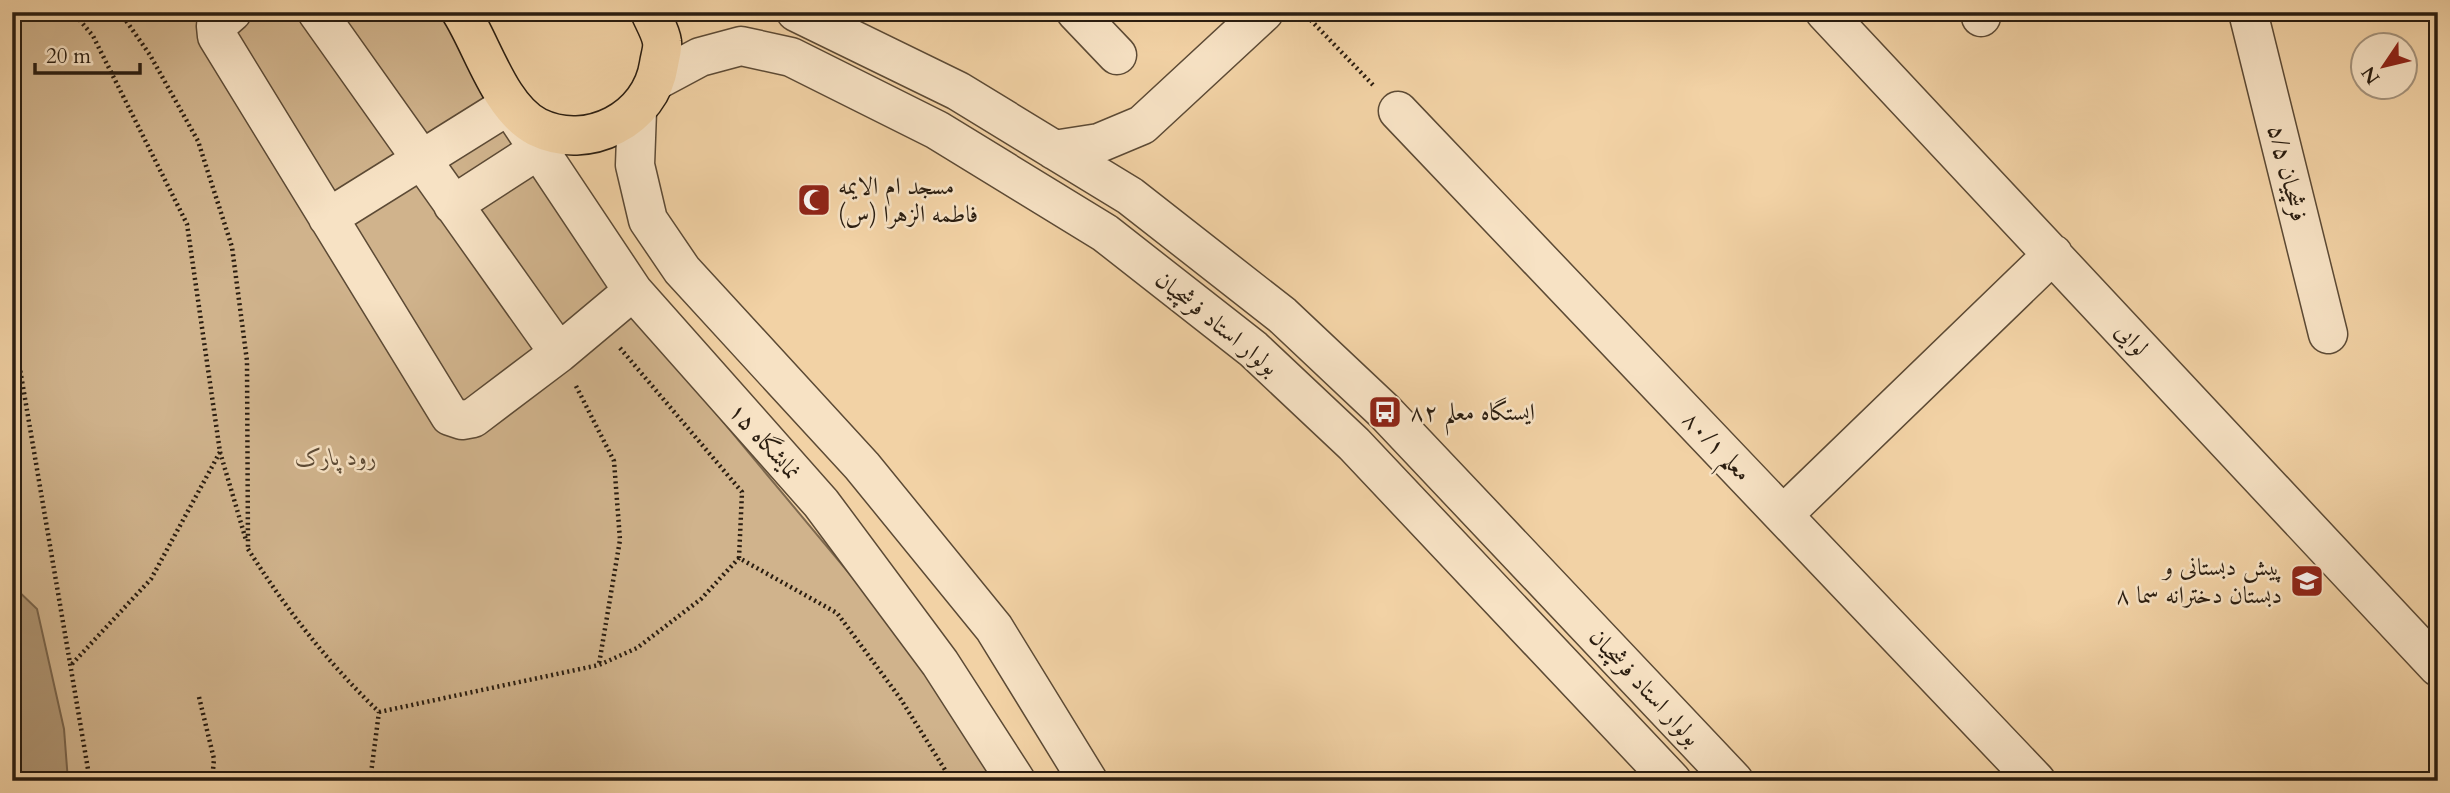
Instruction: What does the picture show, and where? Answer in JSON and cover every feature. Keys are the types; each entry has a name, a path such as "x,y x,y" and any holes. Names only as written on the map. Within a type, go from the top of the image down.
{"main road":[{"path":"472,20 509,105 537,127 570,136 605,131 647,96 662,43 650,12"}],"street":[{"path":"232,12 216,26 217,36 450,416 462,420 473,418 559,354 633,291"},
{"path":"317,12 559,354"},
{"name":"بولوار استاد فرشچیان","path":"796,12 958,92 1130,196 1282,315 1385,412 1734,781"},
{"path":"1076,12 1117,55"},
{"path":"1054,150 1099,143 1142,125 1264,12"},
{"name":"لوایی","path":"1825,12 2438,667"},
{"name":"فرشچیان ۵/۵","path":"2248,12 2328,334"},
{"name":"بولوار استاد فرشچیان","path":"647,96 700,57 741,46 791,57 937,130 1105,233 1253,349 1354,444 1672,781"},
{"path":"647,96 635,165 648,220 675,260 862,466 994,628 1088,781"},
{"path":"328,218 509,105"},
{"name":"نمایشگاه ۱۵","path":"509,105 633,291 821,503 940,663 1016,781"},
{"name":"معلم ۸۰/۱","path":"1398,111 2036,781"},
{"path":"1130,196 1130,162 1142,125"},
{"path":"453,205 538,150"},
{"path":"1783,515 2053,254"}],"path":[{"path":"12,19 20,12"},
{"path":"72,12 93,36 187,224 220,452 248,549 282,601 340,674 379,712"},
{"path":"120,12 150,55 198,141 232,247 247,361 248,549"},
{"path":"1303,12 1398,111"},
{"path":"379,712 599,665 637,648 669,624 701,599 739,558 742,492 597,321"},
{"path":"12,322 90,781"},
{"path":"559,354 614,461 620,540 599,665"},
{"path":"72,664 152,579 220,452"},
{"path":"739,558 837,613 900,698 952,781"},
{"path":"200,696 214,759 212,781"},
{"path":"370,781 379,712"}],"green space":[{"name":"رود پارک","path":"12,12 440,12 645,328 923,662 996,781 12,781"}],"shaded area":[{"path":"12,585 37,609 64,729 68,781 12,781"}],"place":[{"name":"مسجد ام الایمه فاطمه الزهرا (س)","path":"814,200"},
{"name":"ایستگاه معلم ۸۲","path":"1385,412"},
{"name":"پیش دبستانی و دبستان دخترانه سما ۸","path":"2307,581"}]}
